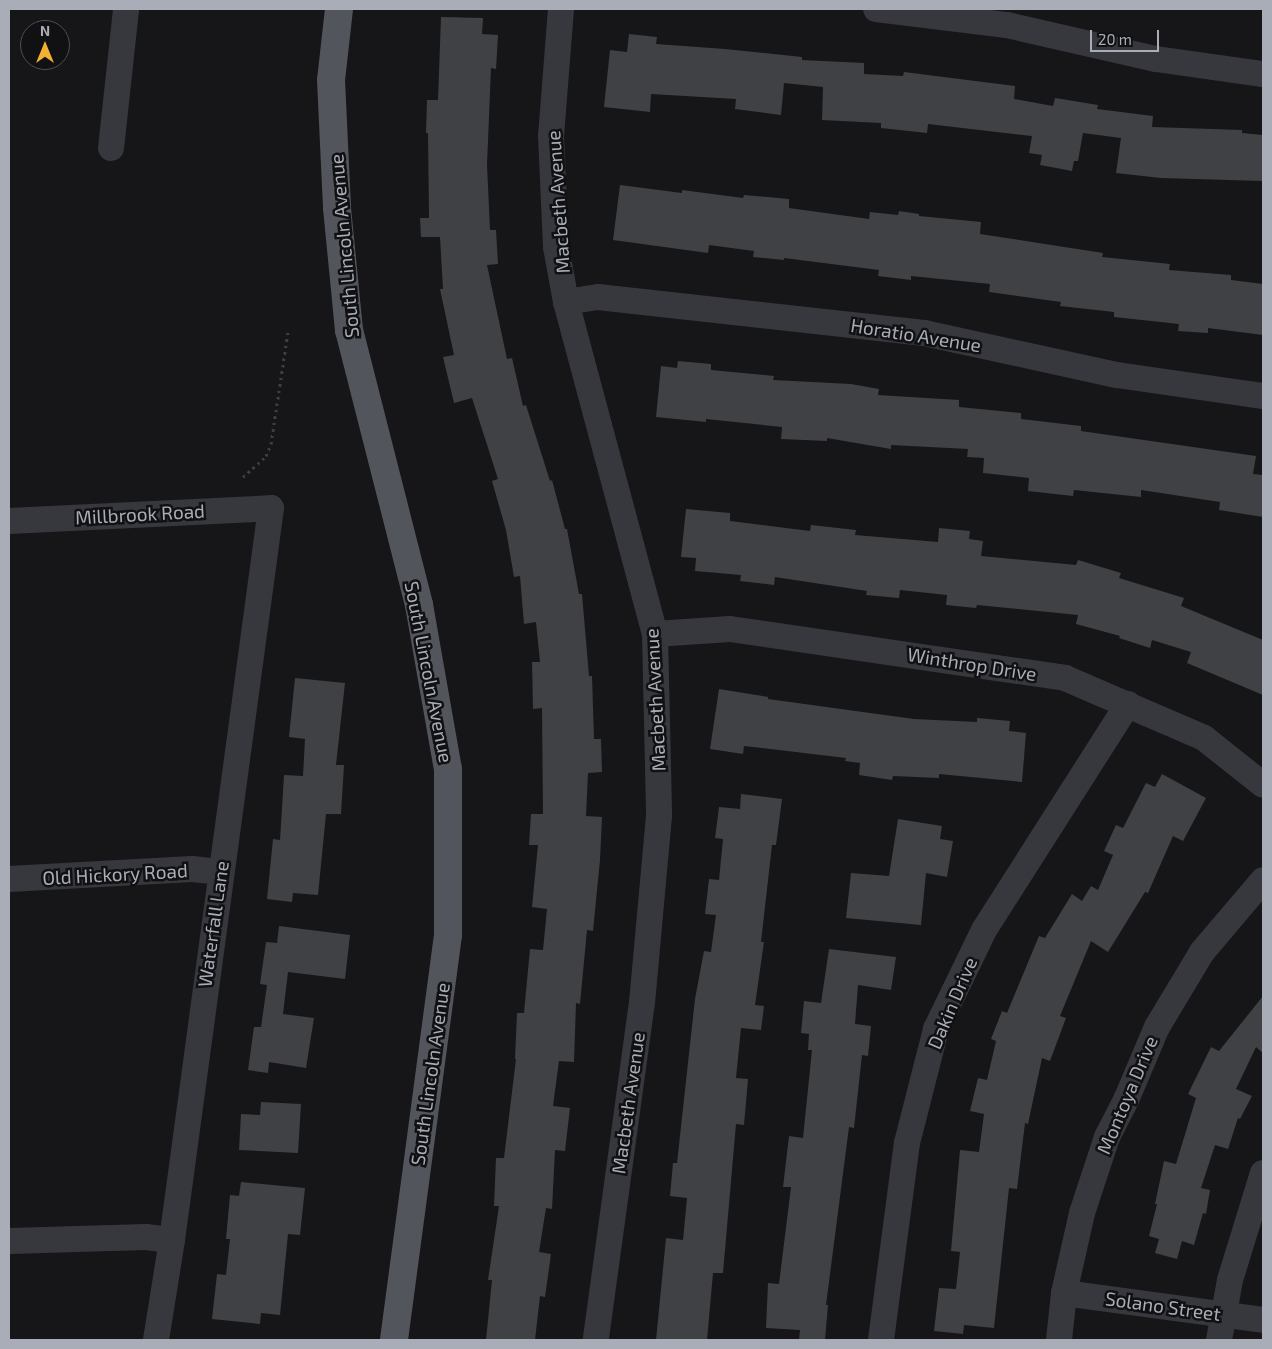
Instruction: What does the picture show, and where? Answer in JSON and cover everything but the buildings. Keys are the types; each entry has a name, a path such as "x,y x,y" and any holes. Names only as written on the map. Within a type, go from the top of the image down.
{"main road":[{"name":"South Lincoln Avenue","path":"338,9 331,80 336,208 349,330 419,605 448,769 448,935 394,1340"}],"street":[{"path":"111,148 126,9"},
{"name":"Macbeth Avenue","path":"561,9 551,136 556,247 566,302 655,634 659,816 642,1002 596,1340"},
{"path":"876,9 1007,25 1156,59 1263,74"},
{"name":"Horatio Avenue","path":"566,302 598,297 924,332 1116,375 1263,396"},
{"name":"Millbrook Road","path":"9,521 271,508"},
{"name":"Waterfall Lane","path":"156,1340 172,1240 220,872 271,508"},
{"name":"Winthrop Drive","path":"655,634 730,629 1065,678 1204,738 1263,785"},
{"name":"Dakin Drive","path":"881,1340 907,1143 936,1029 984,930 1128,704"},
{"name":"Old Hickory Road","path":"9,879 192,869 220,872"},
{"name":"Montoya Drive","path":"1058,1340 1064,1293 1082,1212 1107,1138 1126,1100 1157,1027 1202,952 1263,880"},
{"path":"1219,1340 1222,1314 1230,1280 1263,1174"},
{"path":"9,1242 146,1237 172,1240"},
{"name":"Solano Street","path":"1064,1293 1263,1320"}],"path":[{"path":"243,477 266,456 271,444 288,331"}]}
